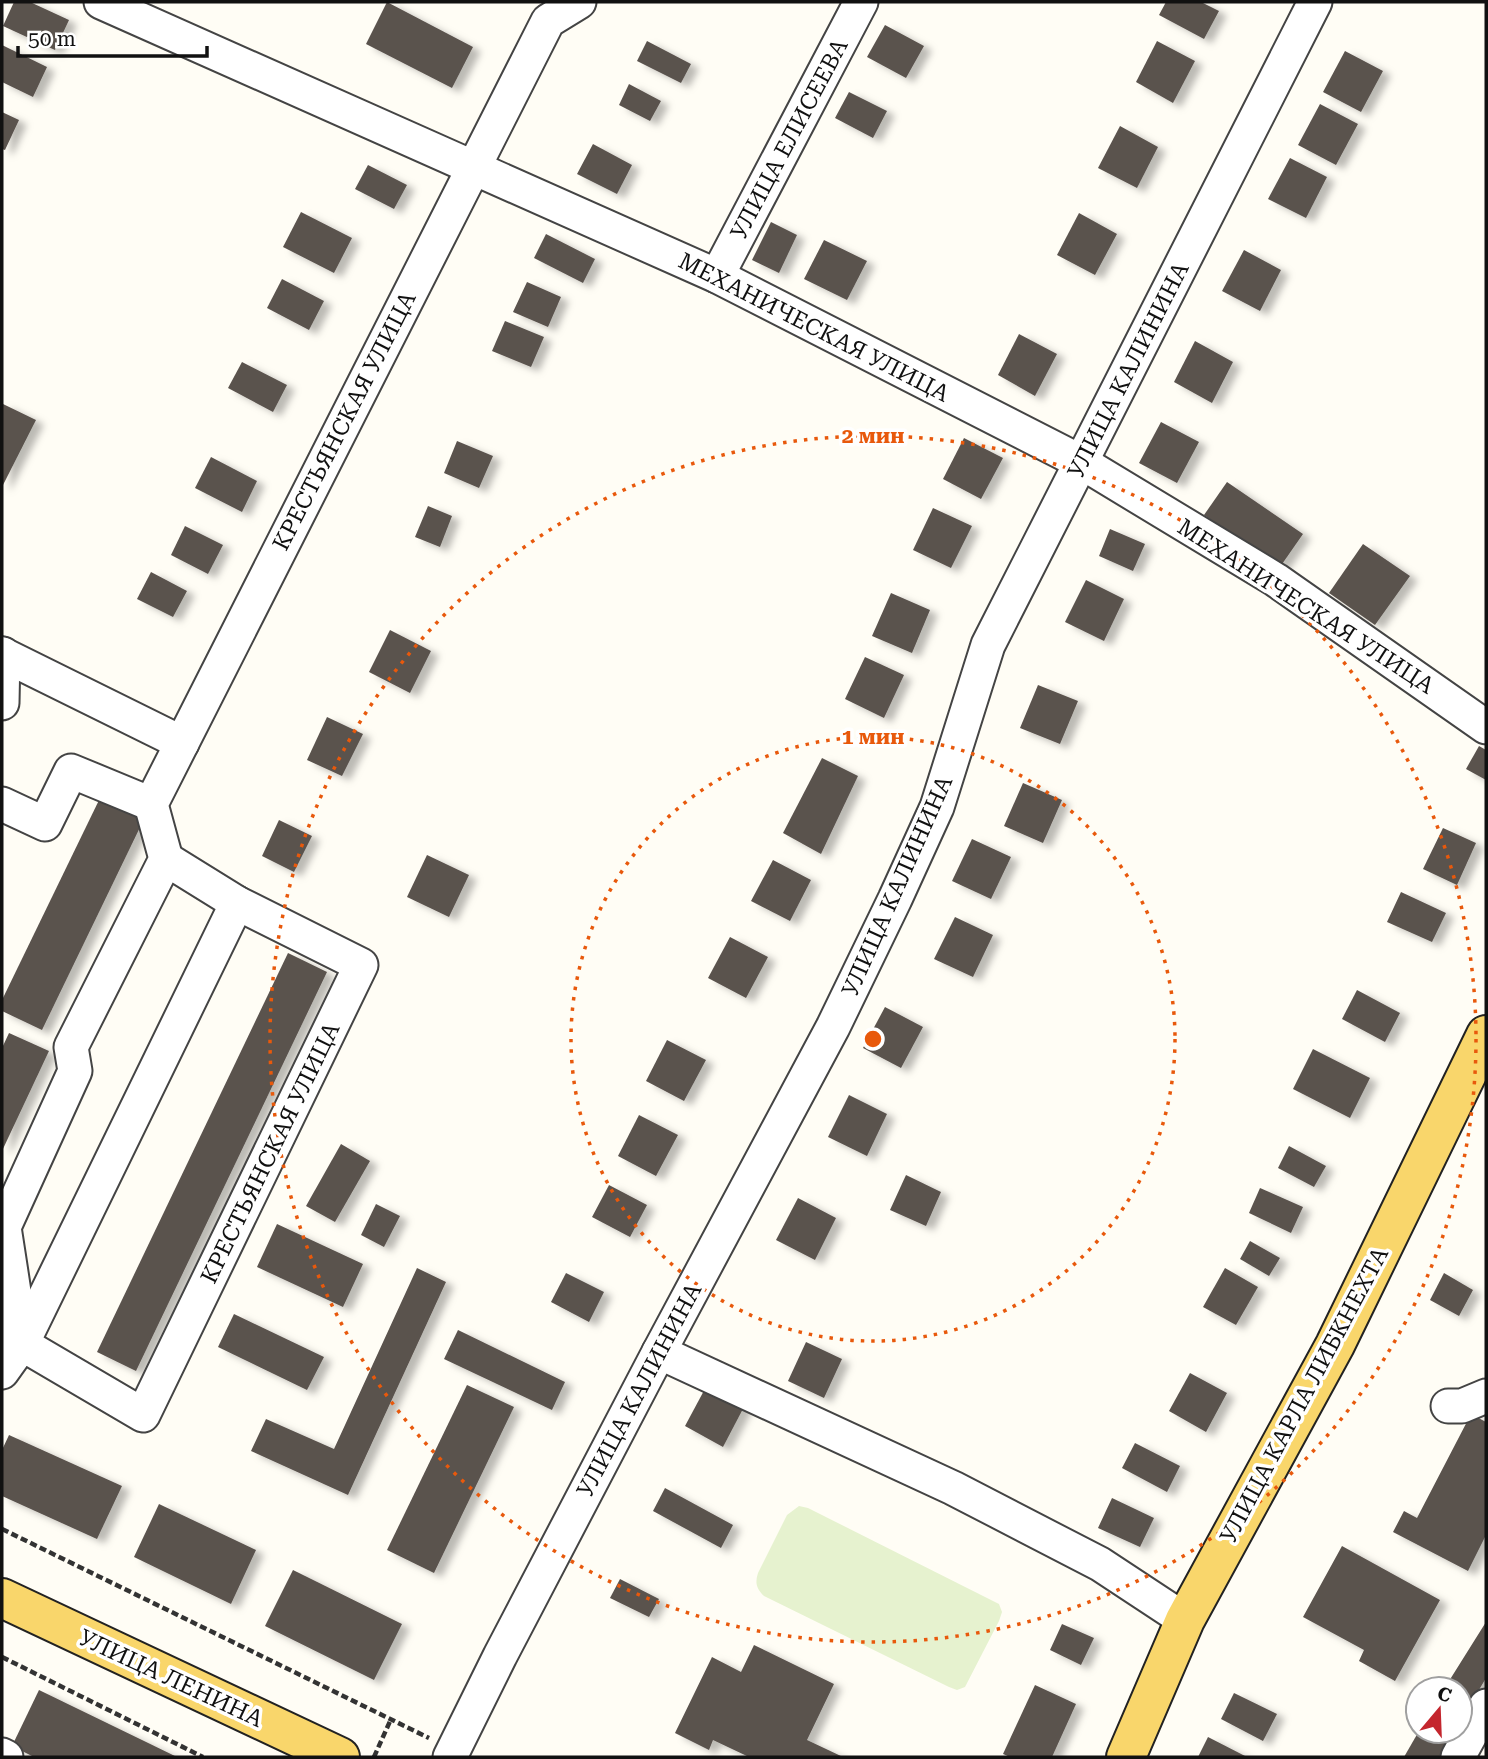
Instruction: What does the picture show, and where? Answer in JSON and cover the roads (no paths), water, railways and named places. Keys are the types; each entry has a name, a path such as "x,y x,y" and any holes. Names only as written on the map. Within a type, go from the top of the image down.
{"main road":[{"name":"УЛИЦА КАРЛА ЛИБКНЕХТА","path":"1126,1757 1185,1620 1335,1345 1486,1035"},
{"name":"УЛИЦА ЛЕНИНА","path":"2,1598 340,1757"}],"street":[{"name":"МЕХАНИЧЕСКАЯ УЛИЦА","path":"101,2 718,276 1081,462 1276,580 1486,727"},
{"name":"КРЕСТЬЯНСКАЯ УЛИЦА","path":"151,804 548,21 579,2"},
{"name":"УЛИЦА ЕЛИСЕЕВА","path":"718,276 861,2"},
{"name":"УЛИЦА КАЛИНИНА","path":"453,1753 500,1656 659,1352 833,1027 937,807 988,645 1315,2"},
{"path":"2,702 2,654 182,743"},
{"path":"2,804 45,824 71,771 151,804 166,859 71,1047 75,1071 4,1227 12,1339"},
{"name":"КРЕСТЬЯНСКАЯ УЛИЦА","path":"12,1339 144,1415 361,965 236,903 166,859"},
{"path":"2,1372 12,1339 236,903"},
{"path":"659,1352 953,1488 1100,1564 1185,1620"},
{"path":"1448,1406 1462,1406 1486,1396"},
{"path":"1458,1757 1486,1706"}]}
